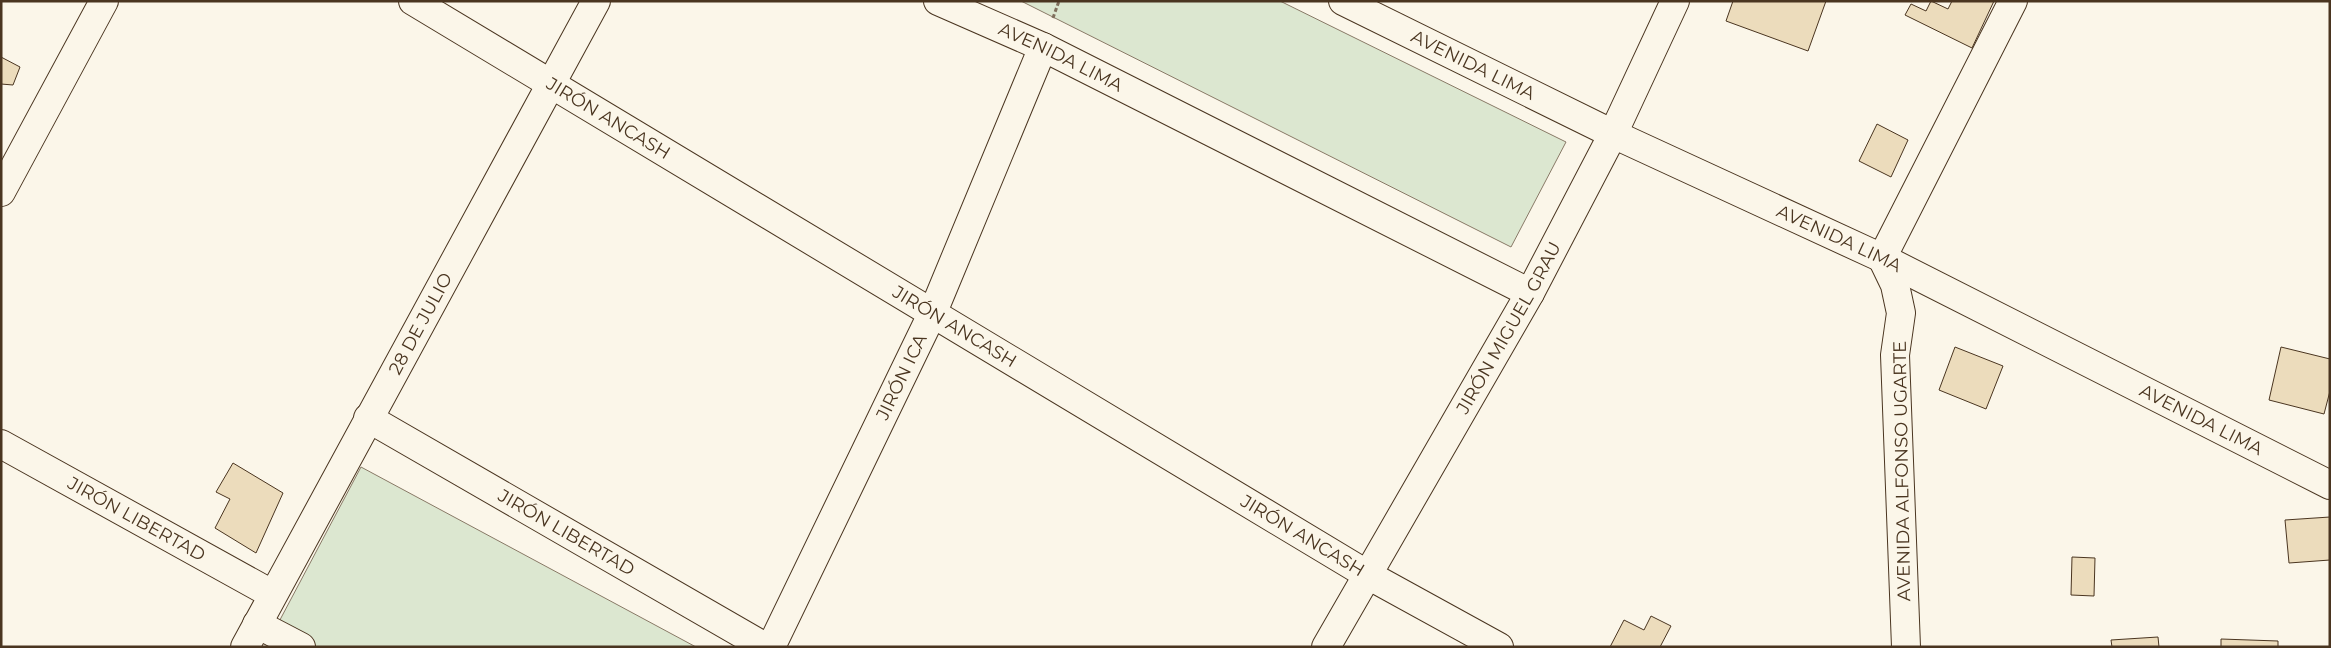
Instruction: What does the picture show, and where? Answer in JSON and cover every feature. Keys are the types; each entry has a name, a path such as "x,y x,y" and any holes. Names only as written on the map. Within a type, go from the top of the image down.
{"street":[{"path":"1,192 104,1"},
{"name":"JIRÓN ANCASH","path":"413,1 1368,575 1499,647"},
{"name":"28 DE JULIO","path":"251,635 596,1"},
{"name":"AVENIDA LIMA","path":"938,1 1043,47 1530,293"},
{"name":"AVENIDA LIMA","path":"1343,1 1614,134 1882,258 2330,485"},
{"name":"JIRÓN MIGUEL GRAU","path":"1326,647 1530,293 1614,134 1675,1"},
{"path":"1882,258 2013,1"},
{"name":"JIRÓN ICA","path":"771,647 933,312 1043,47"},
{"name":"AVENIDA ALFONSO UGARTE","path":"1882,258 1895,285 1901,313 1895,355 1906,647"},
{"name":"JIRÓN LIBERTAD","path":"368,418 765,647"},
{"name":"JIRÓN LIBERTAD","path":"1,444 272,594"},
{"path":"251,635 301,647"}],"green space":[{"path":"1021,1 1280,1 1566,142 1511,247"},
{"path":"361,467 696,647 298,647 273,633"}],"building":[{"path":"1733,1 1826,1 1808,51 1726,21"},
{"path":"1931,1 1948,9 1952,1 1994,1 1972,48 1905,15 1911,4 1926,11"},
{"path":"1,57 20,67 13,85 1,84"},
{"path":"1877,124 1908,140 1891,177 1859,161"},
{"path":"1955,347 2003,366 1986,409 1939,390"},
{"path":"2281,347 2330,359 2330,391 2324,414 2269,400"},
{"path":"233,463 283,493 256,553 215,528 230,499 216,492"},
{"path":"2330,517 2330,560 2289,563 2285,520"},
{"path":"2072,557 2095,558 2094,596 2071,595"},
{"path":"1651,616 1671,626 1660,647 1610,647 1624,620 1644,630"},
{"path":"2158,637 2159,647 2112,647 2111,640"},
{"path":"2221,639 2278,641 2278,647 2221,647"}]}
